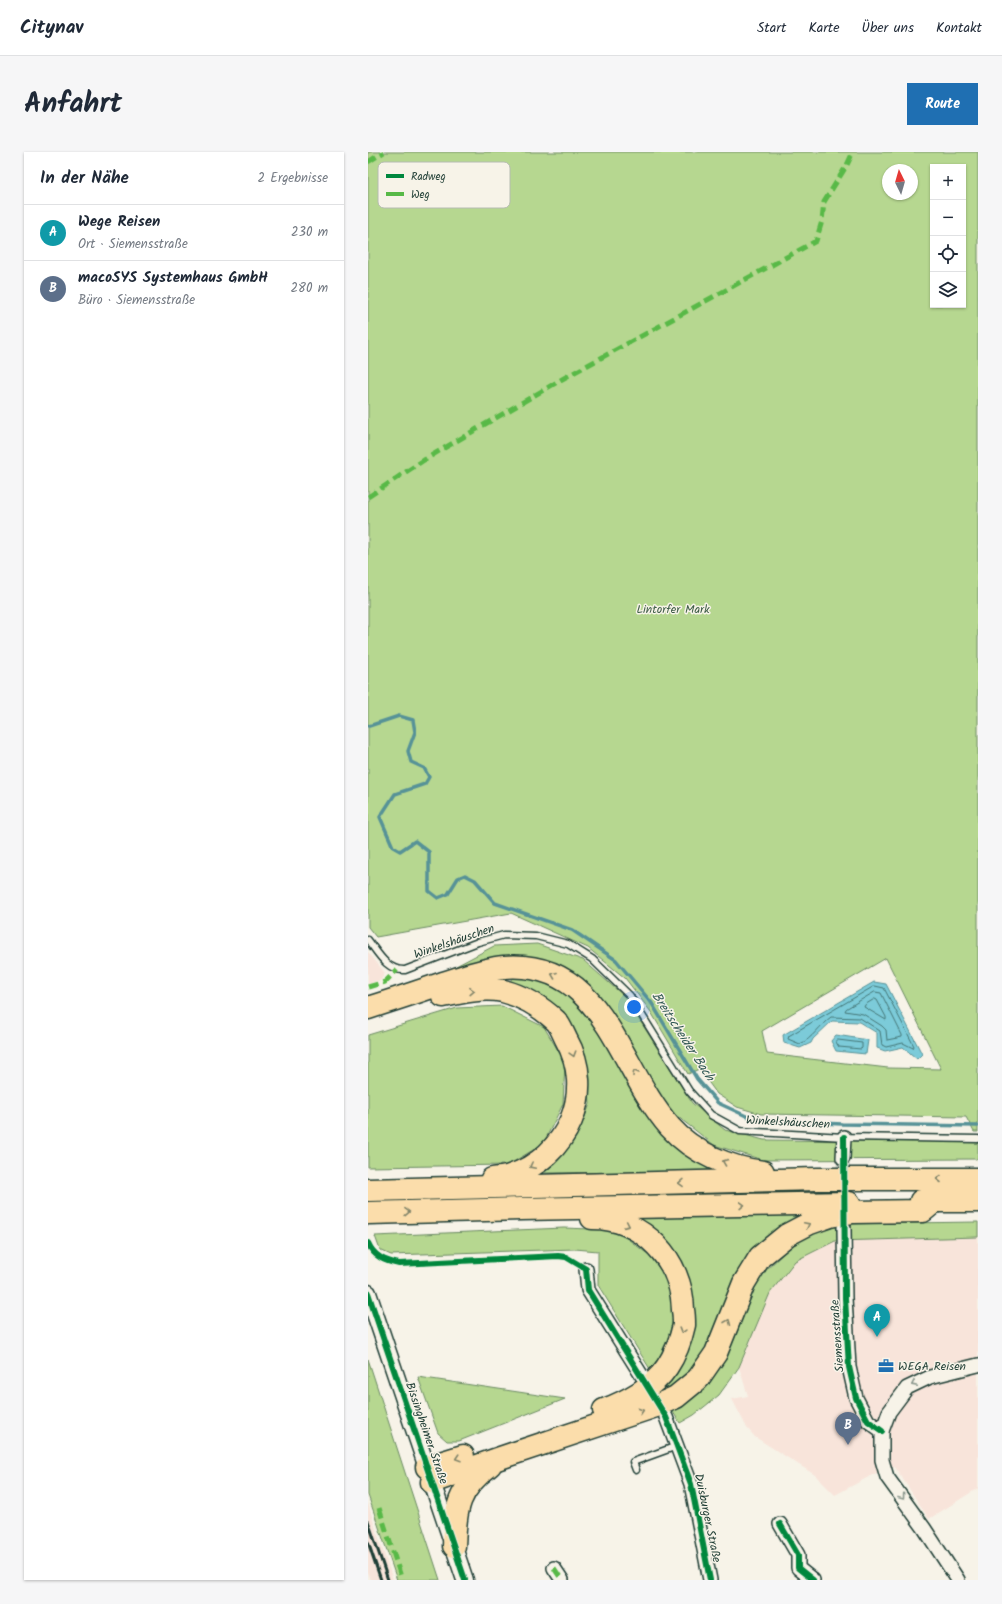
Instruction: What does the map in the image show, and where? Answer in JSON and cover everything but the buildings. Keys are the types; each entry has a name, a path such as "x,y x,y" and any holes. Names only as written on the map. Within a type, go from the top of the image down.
{"highway":[{"path":"368,1008 475,973 504,967 532,968 558,976 582,993 604,1018 653,1105 670,1128 690,1145 713,1158 744,1170 818,1179"},
{"path":"368,1022 439,997 469,990 502,991 529,1001 556,1021 573,1050 579,1079 578,1104 568,1127 555,1148 537,1164 510,1176 491,1179 393,1182 368,1189"},
{"path":"368,1189 818,1179 978,1179"},
{"path":"430,1475 500,1458 656,1406 676,1397 698,1379 716,1353 744,1283 760,1257 787,1235 810,1223 830,1216 853,1212 923,1211 935,1201"},
{"path":"368,1213 978,1201"},
{"path":"430,1475 629,1399 648,1386 666,1368 678,1346 684,1324 683,1300 677,1275 661,1250 644,1235 628,1225 605,1218 537,1217 521,1209"},
{"path":"454,1546 456,1517 460,1500 466,1487 477,1475 500,1458"}],"street":[{"path":"843,1158 844,1137"},
{"name":"Siemensstraße","path":"844,1228 845,1298 850,1367 856,1398 868,1421 882,1431"},
{"path":"586,1269 588,1290 642,1376"},
{"name":"Bissingheimer Straße","path":"368,1293 465,1580"},
{"path":"958,1580 924,1528 887,1476 882,1460 882,1431 889,1412 907,1388 930,1377 978,1365"},
{"name":"Duisburger Straße","path":"666,1417 691,1484 710,1580"},
{"path":"780,1524 798,1555 798,1568 813,1580"},
{"path":"554,1568 562,1580"}],"lane":[{"name":"Winkelshäuschen","path":"368,940 389,966 397,970 405,970 478,942 504,935 536,936 568,944 592,959 630,996 689,1091 711,1115 740,1131 844,1137 978,1138"},
{"path":"636,1470 633,1462 677,1446"}],"shaded area":[{"path":"368,952 385,973 381,980 368,984"},
{"path":"978,1237 978,1488 929,1519 895,1467 874,1474 835,1495 815,1475 755,1437 747,1428 732,1399 748,1396 739,1367 770,1293 795,1261 835,1241"},
{"path":"368,1503 393,1580 371,1580 368,1572"}],"green space":[{"name":"Lintorfer Mark","path":"368,152 978,152 978,1132 974,1132 966,1117 761,1114 737,1107 717,1094 699,1069 688,1074 651,1012 625,978 588,948 511,913 376,937 368,927","holes":["886,958 941,1069 888,1068 767,1054 762,1031"]},
{"path":"537,944 583,960 625,997 692,1103 725,1130 764,1140 978,1142 978,1159 763,1160 714,1145 668,1109 607,1008 574,973 519,955 456,966 494,946"},
{"path":"517,976 553,984 579,1000 648,1109 728,1172 535,1173 561,1156 582,1124 590,1104 587,1062 569,1026 508,982"},
{"path":"502,1006 544,1027 565,1062 563,1104 543,1144 508,1165 368,1167 368,1035 457,1008"},
{"path":"810,1215 728,1306 691,1379 664,1396 658,1387 691,1304 629,1217"},
{"path":"978,1222 978,1237 835,1241 795,1261 770,1293 739,1367 719,1395 694,1415 680,1423 673,1412 699,1392 729,1351 759,1277 796,1241 837,1224"},
{"path":"564,1228 616,1230 649,1255 666,1277 675,1313 668,1338 659,1358 650,1369 598,1285 598,1251 575,1249 391,1255 380,1250 375,1236"},
{"path":"368,1359 440,1580 397,1580 368,1495"},
{"path":"418,1377 565,1399 459,1441 447,1441 438,1433"}],"water":[{"path":"874,982 886,984 922,1054 917,1059 903,1047 885,1051 877,1048 877,1033 859,1022 832,1021 813,1039 811,1043 800,1048 784,1043 783,1035"},
{"path":"836,1035 868,1040 866,1054 836,1051 831,1041"}],"waterway":[{"name":"Breitscheider Bach","path":"368,726 399,716 413,720 415,732 408,751 411,762 424,768 429,777 425,784 395,794 380,817 393,847 400,851 415,841 429,852 429,891 438,898 448,894 458,878 465,875 475,880 495,903 572,930 616,960 651,1002 697,1079 718,1103 755,1120 842,1124 978,1126"}],"tunnel":[{"path":"843,1158 844,1210"}],"railway":[{"path":"368,1521 388,1580"},
{"path":"368,1542 381,1580"}],"marked path":[{"path":"368,162 384,152"},
{"path":"368,497 424,460 564,378 816,241 822,221 824,202 847,165 853,152"},
{"path":"368,987 385,982 397,970"},
{"path":"379,1508 402,1580"},
{"path":"554,1568 562,1580"}],"cycle path":[{"path":"844,1137 845,1298 849,1367 856,1398 868,1421 882,1431"},
{"path":"368,1243 373,1252 380,1258 399,1264 558,1256 566,1257 586,1269 588,1290 666,1417 691,1484 710,1580"},
{"path":"368,1293 465,1580"},
{"path":"780,1524 798,1555 798,1568 813,1580"}],"place":[{"name":"Wege Reisen","path":"877,1337"},
{"name":"WEGA Reisen","path":"886,1366"},
{"name":"macoSYS Systemhaus GmbH","path":"848,1445"}]}
